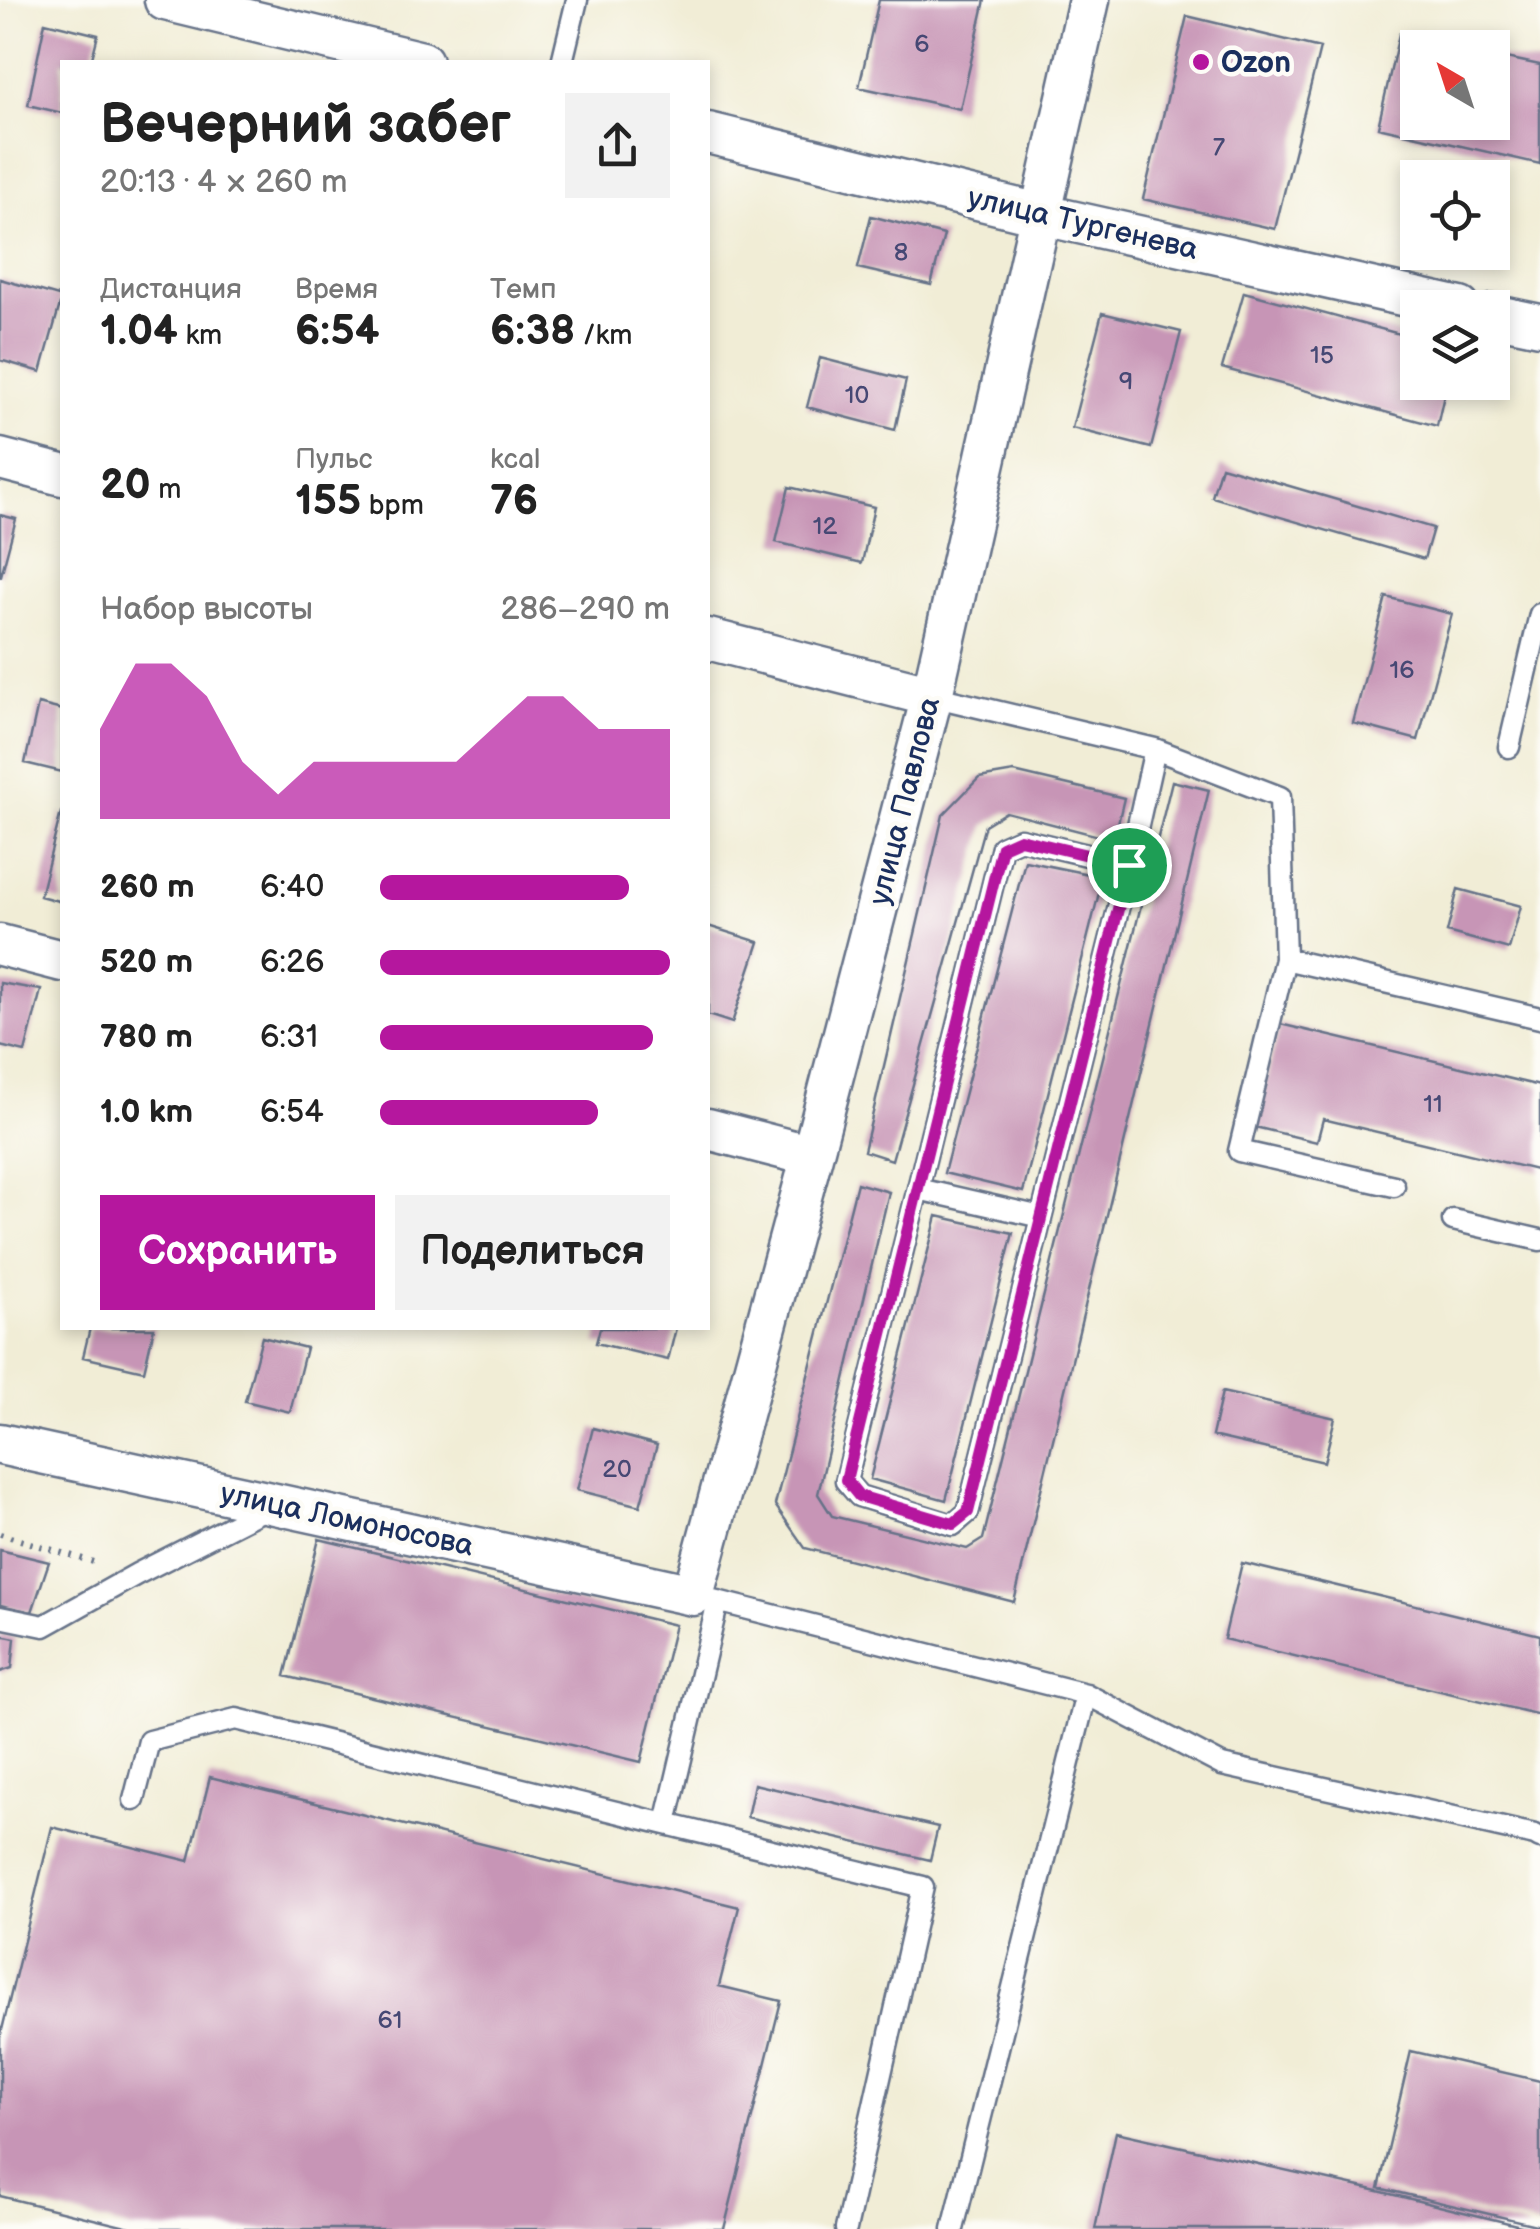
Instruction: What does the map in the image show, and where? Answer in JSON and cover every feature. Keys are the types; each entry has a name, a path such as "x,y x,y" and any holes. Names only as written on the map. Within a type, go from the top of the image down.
{"street":[{"path":"165,0 414,60"},
{"name":"улица Павлова","path":"706,1598 812,1156 932,696 1089,0"},
{"name":"улица Тургенева","path":"710,132 1039,214 1400,295"},
{"path":"1510,318 1540,325"},
{"path":"0,459 60,474"},
{"path":"710,640 932,696"},
{"path":"0,945 60,960"},
{"path":"710,1130 812,1156"},
{"name":"улица Ломоносова","path":"0,1444 706,1598"}],"lane":[{"path":"562,60 577,0"},
{"path":"1509,747 1540,614"},
{"path":"932,696 1156,749 1280,797 1285,959 1238,1151 1394,1186"},
{"path":"1129,865 1020,839 1002,847 846,1480 859,1496 953,1524 968,1512 1129,865 1156,749"},
{"path":"1285,959 1540,1018"},
{"path":"918,1188 1042,1217"},
{"path":"1452,1220 1540,1240"},
{"path":"0,1617 44,1626 275,1504"},
{"path":"666,1823 706,1598 1086,1694 1222,1765 1540,1838"},
{"path":"953,2229 1086,1694"},
{"path":"134,1800 149,1741 236,1719 923,1888 846,2229"}],"path":[{"path":"0,1534 137,1574"}],"building":[{"path":"879,0 985,0 960,109 859,87"},
{"path":"1187,16 1320,48 1275,229 1143,199"},
{"path":"45,22 98,35 92,60 60,60 60,113 28,105"},
{"path":"1399,34 1400,34 1400,132 1378,127"},
{"path":"1510,59 1540,65 1540,164 1435,140 1510,140"},
{"path":"871,216 944,235 931,285 858,268"},
{"path":"0,279 60,296 41,372 0,360"},
{"path":"1244,292 1400,334 1400,400 1443,400 1437,426 1222,368"},
{"path":"1102,313 1181,332 1151,448 1072,428"},
{"path":"820,358 906,380 895,430 807,407"},
{"path":"1221,466 1433,528 1424,559 1212,497"},
{"path":"789,487 874,507 862,563 776,542"},
{"path":"0,515 16,519 1,576 0,576"},
{"path":"1386,597 1452,614 1418,740 1353,723"},
{"path":"38,704 60,710 60,772 25,763"},
{"path":"1014,772 1124,798 1114,840 1006,812 985,825 892,1160 864,1151 943,815 979,778"},
{"path":"1172,781 1209,790 1014,1602 805,1548 775,1505 857,1183 889,1192 818,1494 832,1516 967,1549 983,1539"},
{"path":"60,816 60,901 40,896"},
{"path":"1025,861 1103,877 1023,1192 944,1173"},
{"path":"1458,889 1521,906 1509,949 1447,932"},
{"path":"710,927 759,942 732,1023 710,1016"},
{"path":"0,983 41,990 25,1052 0,1046"},
{"path":"1280,1024 1540,1086 1540,1171 1323,1119 1317,1142 1255,1127"},
{"path":"937,1216 1013,1233 946,1500 870,1479"},
{"path":"90,1330 154,1330 144,1371 83,1357"},
{"path":"599,1330 676,1330 668,1360 596,1343"},
{"path":"262,1337 306,1348 290,1412 245,1401"},
{"path":"1222,1392 1335,1418 1324,1462 1212,1436"},
{"path":"593,1428 657,1445 640,1506 577,1490"},
{"path":"319,1539 675,1625 641,1762 285,1676"},
{"path":"0,1550 49,1562 32,1612 0,1605"},
{"path":"1242,1563 1540,1635 1540,1715 1224,1639"},
{"path":"0,1635 15,1638 12,1668 0,1672"},
{"path":"210,1777 739,1907 719,1986 781,2001 724,2229 134,2229 0,2196 0,2038 52,1827 189,1861"},
{"path":"754,1784 938,1827 930,1860 747,1817"},
{"path":"1411,2051 1540,2081 1540,2226 1379,2188"},
{"path":"1116,2132 1378,2191 1533,2229 1095,2229"}],"place":[{"name":"Ozon","path":"1201,62"}],"route":[{"path":"1020,839 1129,865 968,1512 953,1524 859,1496 846,1480 1002,847 1020,839"}]}
